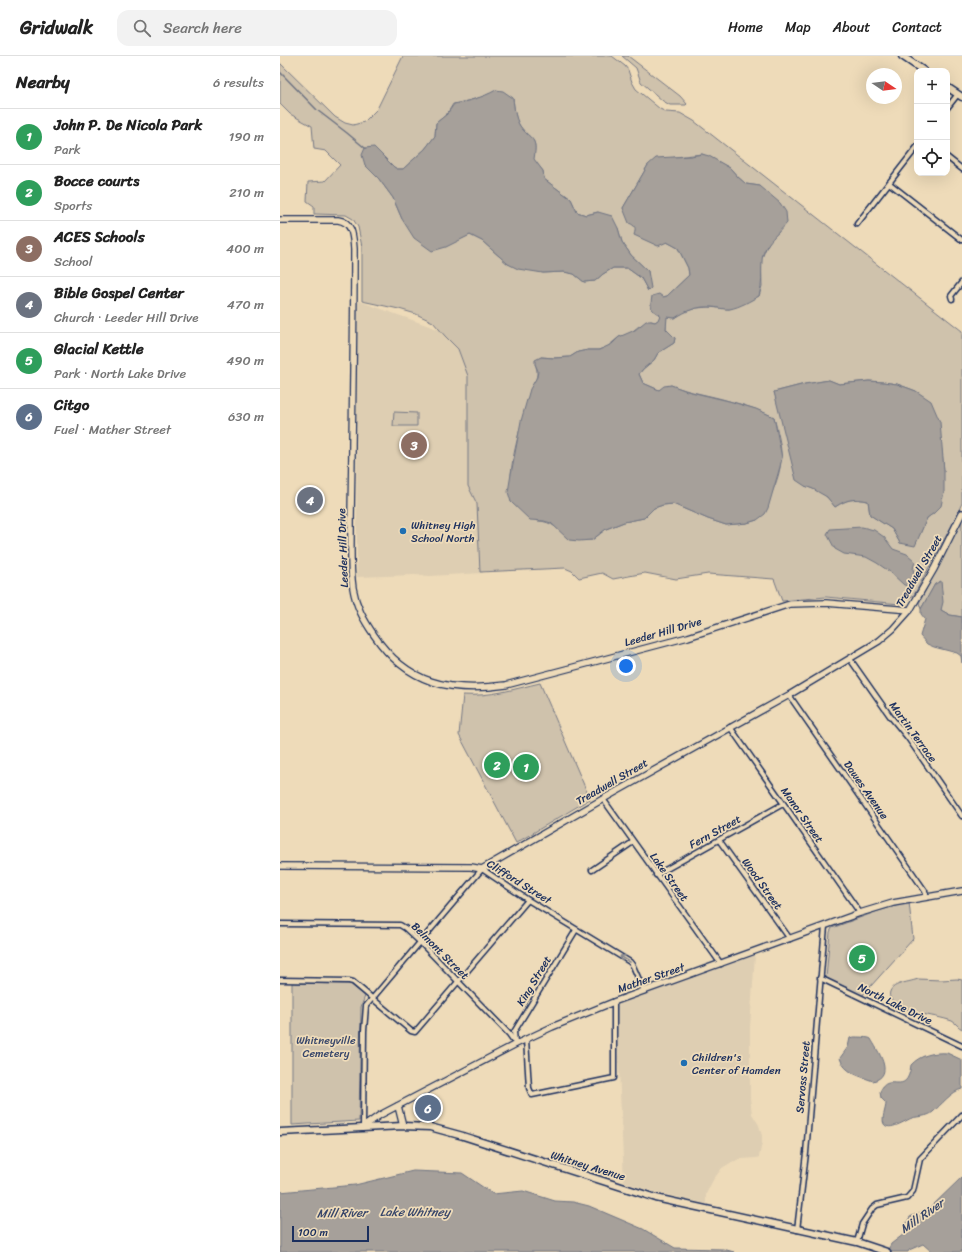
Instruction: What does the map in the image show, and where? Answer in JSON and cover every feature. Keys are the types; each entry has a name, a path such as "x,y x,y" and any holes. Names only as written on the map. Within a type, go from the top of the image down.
{"main road":[{"path":"904,56 920,68"},
{"path":"950,89 961,96"},
{"name":"Whitney Avenue","path":"280,1132 363,1127 430,1127 656,1198 857,1242 886,1251"}],"street":[{"path":"950,105 961,96"},
{"path":"857,224 914,151"},
{"path":"950,159 962,169"},
{"path":"889,183 962,240"},
{"name":"Leeder Hill Drive","path":"280,220 338,220 344,221 351,229 354,249 351,531 353,588 363,619 382,647 393,659 412,672 435,683 453,687 472,689 506,686 688,637 790,604 826,603 910,610"},
{"path":"952,300 951,296 962,282"},
{"name":"Treadwell Street","path":"363,1127 366,1006 482,869 602,799 789,695 870,647 886,635 910,610 934,569 962,513"},
{"name":"Martin Terrace","path":"850,659 890,716 908,738 962,816"},
{"name":"Dawes Avenue","path":"789,695 925,891 927,897"},
{"name":"Manor Street","path":"730,727 860,913"},
{"name":"Lake Street","path":"602,799 721,964"},
{"name":"Fern Street","path":"656,875 783,804"},
{"name":"Wood Street","path":"719,840 790,939"},
{"path":"592,870 633,842"},
{"name":"Clifford Street","path":"280,866 471,867 482,869 528,900 630,962 634,966 644,991"},
{"name":"Mather Street","path":"363,1127 380,1115 526,1039 614,1002 860,913 893,903 962,891"},
{"path":"280,980 353,982 411,1031 415,1032 528,900"},
{"name":"Belmont Street","path":"280,924 396,924 405,928 509,1034 516,1044"},
{"name":"Servoss Street","path":"797,1230 806,1149 825,926"},
{"name":"King Street","path":"516,1044 514,1032 576,930"},
{"name":"North Lake Drive","path":"820,978 962,1046"},
{"path":"526,1039 529,1088 532,1095 614,1078 614,1002"},
{"path":"398,1106 403,1126"},
{"path":"857,1242 862,1224 872,1208 877,1205 907,1198 913,1191 920,1159 962,1115"}],"shaded area":[{"path":"356,300 474,342 483,573 430,576 414,575 357,577"},
{"name":"Children's Center of Hamden","path":"755,955 750,1027 750,1098 752,1114 759,1125 762,1136 759,1157 742,1159 732,1162 722,1168 713,1180 706,1194 706,1204 651,1191 624,1182 616,1001"}],"green space":[{"path":"403,56 612,56 628,70 636,89 660,109 666,112 680,113 694,121 962,331 962,503 952,525 914,595 900,604 826,597 782,601 774,579 708,574 676,579 645,573 613,579 602,573 579,578 572,571 565,568 480,572 477,504 468,486 468,376 458,349 433,322 416,314 362,301 362,247 358,227 353,219 346,215 314,214 314,206 307,201 308,182 325,181 340,165 326,151 314,149 312,126 290,114 280,104 280,63 335,117 345,123 353,125 364,122 377,109","holes":["496,91 513,98 517,120 520,126 534,142 535,152 533,159 543,171 544,179 571,199 577,212 586,215 598,212 618,228 622,242 631,255 648,271 648,291 641,278 627,268 613,268 595,281 584,282 574,274 564,272 543,273 508,264 482,241 470,235 458,240 402,219 393,198 379,179 365,165 374,147 394,167 397,169 403,169 425,149 435,136 436,123 447,114 453,104","702,154 730,168 746,184 760,186 779,232 771,238 761,260 762,286 759,296 729,309 709,307 697,308 684,312 675,318 666,317 666,329 675,338 674,343 658,353 654,360 639,374 643,383 659,390 671,385 741,404 774,417 781,449 780,467 776,483 757,520 747,523 726,525 673,504 654,508 644,518 624,522 606,529 592,540 569,539 552,525 543,521 538,521 511,502 512,464 530,391 537,377 537,369 535,364 541,357 570,357 578,352 598,350 607,347 619,337 629,334 639,326 651,321 655,322 659,320 660,315 652,310 663,297 667,296 689,275 688,268 678,248 636,228 623,208 648,165 675,157","829,380 839,384 869,381 897,384 916,391 942,450 944,471 934,513 927,518 919,536 900,543 892,529 870,515 868,501 851,500 843,502 835,507 829,499 822,494 805,486 774,392 805,384"]},
{"path":"622,56 628,56 680,96 687,104 670,105 663,101 641,82 636,68"},
{"path":"394,412 417,413 417,426 393,426"},
{"path":"962,519 962,617 950,615 941,610 935,584 921,609 919,603"},
{"path":"540,683 590,799 516,843 459,735 463,695 492,694"},
{"path":"909,902 913,939 862,996 826,978 830,932 832,928 878,911"},
{"path":"918,979 962,980 962,1029 952,1021 903,1008 890,998 891,989 894,986"},
{"name":"Whitneyville Cemetery","path":"292,983 350,984 365,996 361,1007 359,1121 292,1125"}],"water":[{"path":"496,90 503,91 513,98 517,120 520,126 534,142 534,159 543,171 544,179 571,199 577,212 586,215 598,212 612,216 618,228 622,242 631,255 648,271 651,288 648,291 641,278 627,268 613,268 595,281 584,282 574,274 564,272 543,273 518,269 508,264 482,241 470,235 446,247 432,251 414,238 402,219 393,198 379,179 365,165 362,155 365,148 374,147 394,167 397,169 403,169 425,149 435,136 436,123 447,114 454,104 480,97"},
{"path":"702,154 709,156 730,168 746,184 760,186 780,203 786,212 787,223 764,250 759,296 730,309 701,307 688,311 675,318 667,317 666,329 675,338 674,343 658,353 654,360 639,374 643,383 659,390 664,386 671,385 687,391 756,409 774,417 782,458 768,508 765,514 757,520 747,523 726,525 673,504 663,505 654,508 644,518 624,522 606,529 592,540 569,540 551,523 530,520 511,502 508,492 521,421 530,389 537,377 538,371 535,360 541,357 570,357 578,352 599,350 612,344 619,337 635,330 646,321 655,322 658,320 660,315 652,308 652,296 659,294 663,297 667,296 689,275 688,268 678,248 667,242 658,246 634,235 635,228 629,223 623,208 648,165 656,158"},
{"path":"829,380 839,384 869,381 897,384 916,391 931,401 940,422 944,492 941,506 927,518 915,546 900,543 892,529 870,515 868,501 851,500 843,502 835,507 827,497 796,480 774,392 805,384"},
{"path":"862,527 874,530 884,537 893,549 907,554 915,561 913,569 916,580 910,586 904,585 890,572 866,557 844,554 835,549 827,534 830,529"},
{"path":"941,581 943,602 941,610 950,615 962,617 962,663 961,656 957,653 927,644 920,636 925,619 921,614 921,609 935,584"},
{"path":"865,1037 871,1039 883,1062 884,1068 880,1078 873,1081 849,1071 842,1063 840,1058 848,1047 850,1038"},
{"path":"947,1053 962,1060 962,1089 951,1095 931,1114 912,1118 898,1125 890,1127 886,1126 883,1119 886,1103 881,1098 880,1092 883,1086 888,1083 902,1083 906,1080 909,1075 911,1065 919,1059 932,1054"},
{"name":"Lake Whitney","path":"413,1171 462,1173 493,1194 523,1191 555,1201 573,1202 589,1206 643,1229 675,1248 723,1249 734,1252 280,1252 280,1192 355,1185"},
{"name":"Mill River","path":"962,1177 962,1252 932,1252 923,1244 909,1250 908,1252 887,1252 891,1244 908,1231 906,1224 910,1217 930,1208"}],"waterway":[{"path":"280,72 317,110 365,148"}],"place":[{"name":"ACES Schools","path":"414,445"},
{"name":"Bible Gospel Center","path":"310,500"},
{"name":"Whitney High School North","path":"403,531"},
{"name":"Bocce courts","path":"497,765"},
{"name":"John P. De Nicola Park","path":"526,767"},
{"name":"Glacial Kettle","path":"862,958"},
{"name":"Children's Center of Hamden","path":"684,1063"},
{"name":"Citgo","path":"428,1108"}]}
